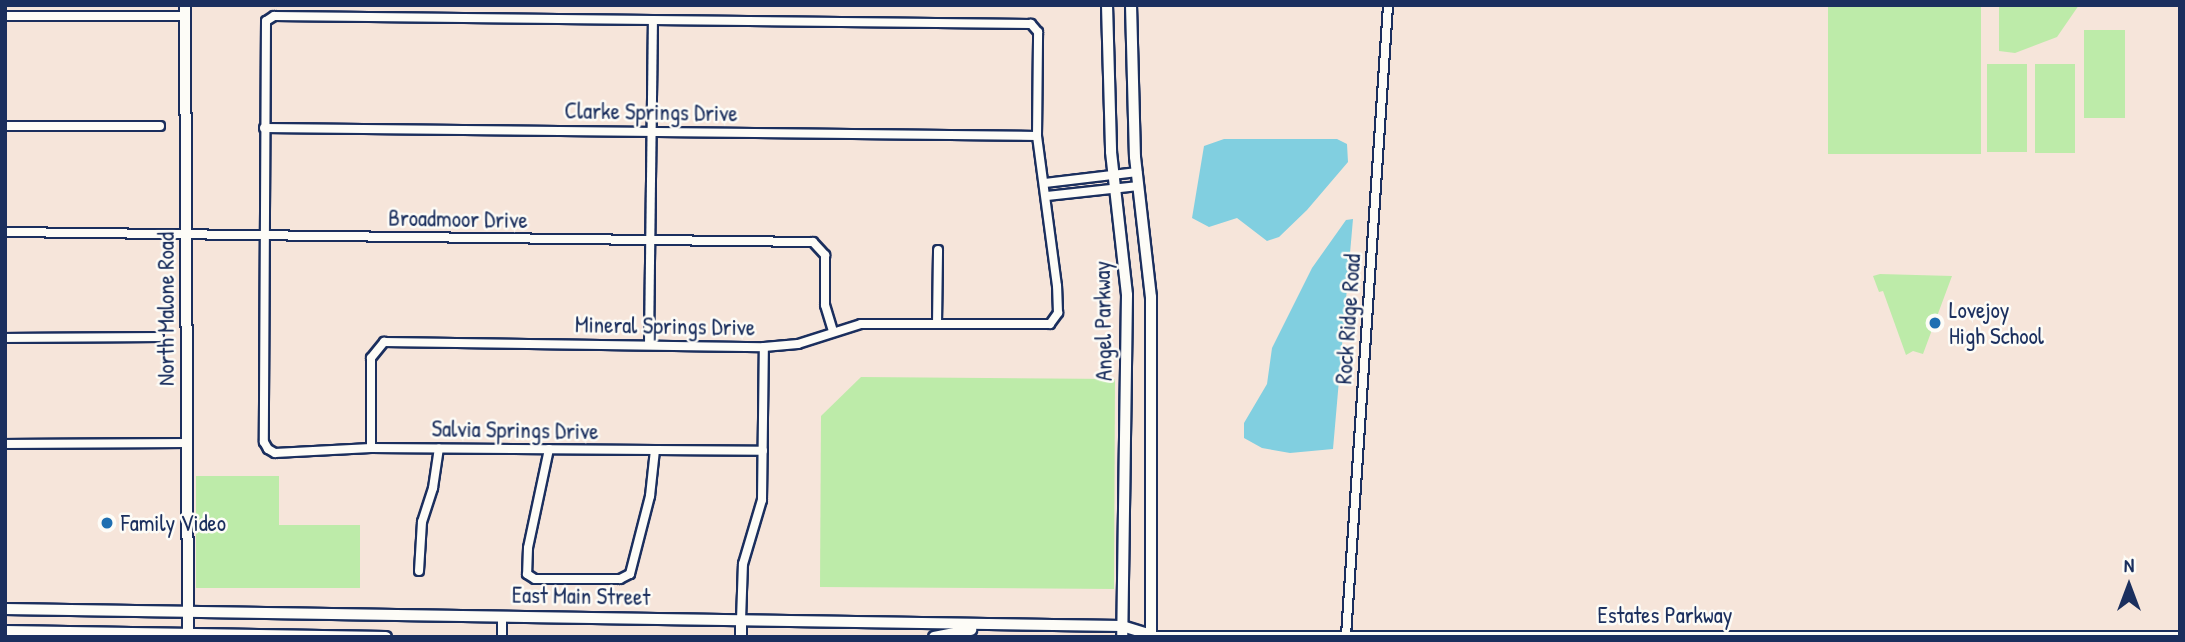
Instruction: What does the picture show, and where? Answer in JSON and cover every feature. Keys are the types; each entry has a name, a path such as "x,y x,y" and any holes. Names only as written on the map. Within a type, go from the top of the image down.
{"main road":[{"name":"Angel Parkway","path":"1107,5 1115,189 1127,295 1122,631"},
{"name":"Angel Parkway","path":"1131,5 1137,172 1151,298 1149,636"},
{"name":"East Main Street","path":"5,609 1012,624 1122,631 1149,636"},
{"path":"741,620 741,637"},
{"path":"934,637 948,631 1012,624"},
{"path":"5,631 386,637"},
{"name":"Estates Parkway","path":"1149,636 2180,636"}],"street":[{"name":"Rock Ridge Road","path":"1346,636 1388,5"},
{"path":"5,16 185,10"},
{"name":"North Malone Road","path":"185,10 184,443 188,635"},
{"path":"264,236 268,19 653,20 1034,26 1037,136 1048,196 1138,186"},
{"path":"649,344 653,20"},
{"path":"5,126 160,126"},
{"name":"Clarke Springs Drive","path":"264,128 1037,136"},
{"path":"1045,183 1137,172"},
{"name":"Mineral Springs Drive","path":"371,448 371,358 384,342 764,347 798,344 861,324 1045,326 1054,322 1058,313 1048,196"},
{"name":"Broadmoor Drive","path":"5,232 186,232 264,236 818,243 825,255 825,305 833,331"},
{"name":"Salvia Springs Drive","path":"264,236 264,442 268,449 280,453 371,448 763,451"},
{"path":"937,324 938,250"},
{"path":"5,338 159,337"},
{"path":"741,620 743,564 761,512 764,347"},
{"path":"5,444 184,443"},
{"path":"419,571 422,522 435,480 439,448"},
{"path":"548,449 528,548 527,573 535,579 620,579 630,574 650,496 655,450"},
{"path":"502,616 502,637"}],"green space":[{"path":"1828,5 1981,5 1981,154 1828,154"},
{"path":"1999,5 2079,5 2057,37 2015,53 1999,51"},
{"path":"2084,30 2125,30 2125,118 2084,118"},
{"path":"1987,64 2027,64 2027,152 1987,152"},
{"path":"2035,64 2075,64 2075,153 2035,153"},
{"path":"1873,276 1952,276 1923,354 1913,351 1906,355 1883,291 1879,292"},
{"path":"861,377 1115,379 1114,589 820,587 821,416"},
{"path":"196,476 279,476 279,525 360,525 360,588 196,588"}],"water":[{"path":"1224,139 1337,139 1347,144 1348,162 1307,210 1279,237 1267,241 1237,218 1209,227 1192,218 1204,146"},
{"path":"1353,219 1333,449 1290,453 1262,448 1244,438 1244,423 1267,384 1272,348 1312,268 1346,220"}],"place":[{"name":"Lovejoy High School","path":"1935,323"},
{"name":"Family Video","path":"107,523"}]}
